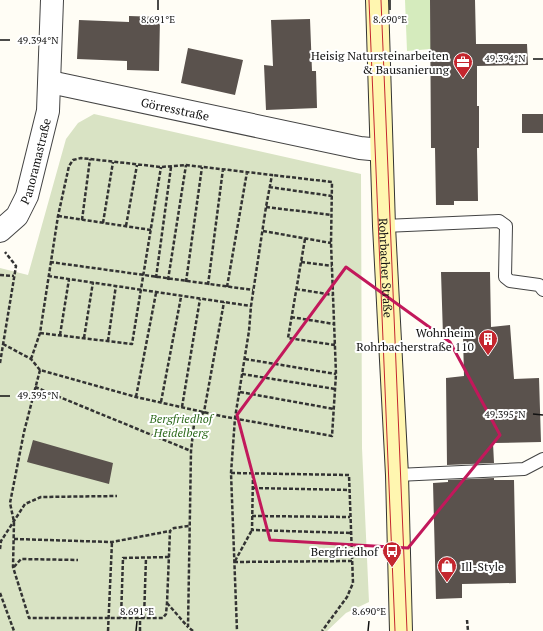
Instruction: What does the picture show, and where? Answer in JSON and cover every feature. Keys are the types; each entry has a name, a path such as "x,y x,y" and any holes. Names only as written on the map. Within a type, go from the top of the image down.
{"main road":[{"name":"Rohrbacher Straße","path":"376,0 384,226 397,474 401,631"}],"street":[{"path":"50,82 52,0"},
{"name":"Görresstraße","path":"50,82 360,148 382,150"},
{"name":"Panoramastraße","path":"2,241 27,196 48,111 50,82"}],"lane":[{"path":"384,226 499,221 506,226 505,277 510,282 540,285 543,290"},
{"path":"397,474 524,469 543,459"}],"path":[{"path":"3,344 31,359 40,370 136,397 204,412 332,436 336,374 331,243 332,182 186,165 161,167 81,158 73,160 69,166 58,216 40,333 31,359"},
{"path":"82,220 90,160"},
{"path":"102,223 114,162"},
{"path":"126,226 137,165"},
{"path":"168,280 186,165"},
{"path":"40,333 132,344 161,167"},
{"path":"156,278 171,167"},
{"path":"186,282 202,167"},
{"path":"208,285 223,169"},
{"path":"226,287 247,172"},
{"path":"237,631 231,473 235,418 245,359 253,290 272,175"},
{"path":"269,187 332,196"},
{"path":"266,207 332,215"},
{"path":"58,216 151,230"},
{"path":"263,231 331,243"},
{"path":"305,239 288,338 335,345"},
{"path":"0,363 16,266 2,241"},
{"path":"50,262 168,280 253,290"},
{"path":"301,262 332,266"},
{"path":"0,275 14,276"},
{"path":"48,276 116,285 181,297 251,306"},
{"path":"60,336 69,279"},
{"path":"84,338 93,282"},
{"path":"108,341 116,285"},
{"path":"296,289 333,295"},
{"path":"136,397 156,293"},
{"path":"161,402 181,297"},
{"path":"182,407 200,299"},
{"path":"188,627 191,451 194,424 204,412 224,302"},
{"path":"291,317 334,324"},
{"path":"245,359 336,374"},
{"path":"40,370 35,386 10,503 14,522 13,567 29,618 163,618 166,614 167,603 170,531"},
{"path":"242,374 335,389"},
{"path":"35,386 191,451"},
{"path":"240,392 334,409"},
{"path":"231,473 349,475 353,583 347,597 322,631"},
{"path":"234,562 252,530 253,474"},
{"path":"253,488 349,490"},
{"path":"0,549 1,541 25,504 41,497 117,496"},
{"path":"252,516 350,517"},
{"path":"14,539 112,542 189,526"},
{"path":"252,530 351,533"},
{"path":"108,631 112,542"},
{"path":"121,618 123,558 169,557"},
{"path":"144,618 146,558"},
{"path":"13,567 21,559 78,560"},
{"path":"234,562 352,561"},
{"path":"0,593 14,631"},
{"path":"167,603 193,631"},
{"path":"140,617 140,631"},
{"path":"467,620 468,631"}],"highlighted area":[{"path":"346,267 450,342 500,435 408,548 270,540 237,415"}],"green space":[{"path":"405,0 430,0 431,49 407,51"},
{"name":"Bergfriedhof Heidelberg","path":"94,114 361,174 362,448 369,602 346,613 327,631 0,631 0,268 28,275 66,139 78,123"}],"building":[{"path":"430,0 475,0 476,44 527,44 528,65 477,66 477,106 479,106 479,148 477,148 478,201 454,201 454,205 436,205 435,148 431,148"},
{"path":"129,16 160,17 159,71 127,70 127,61 77,59 79,20 129,22"},
{"path":"310,19 312,71 316,71 317,108 266,110 264,65 273,66 271,20"},
{"path":"188,48 243,60 235,95 181,83"},
{"path":"522,114 543,114 543,133 522,133"},
{"name":"Wohnheim Rohrbacherstraße 110","path":"441,272 490,272 491,327 510,325 514,379 539,378 541,442 493,443 494,463 447,465 446,378 464,376 463,336 443,336"},
{"path":"33,440 113,463 109,484 27,462"},
{"path":"494,478 494,480 514,480 516,583 462,584 462,598 436,599 433,483 448,482 448,480"}],"tram line":[{"path":"369,0 395,631"},
{"path":"381,0 407,631"}],"place":[{"name":"Heisig Natursteinarbeiten & Bausanierung","path":"463,79"},
{"name":"Wohnheim Rohrbacherstraße 110","path":"488,356"},
{"name":"Bergfriedhof","path":"392,568"},
{"name":"Ill-Style","path":"447,583"}]}
